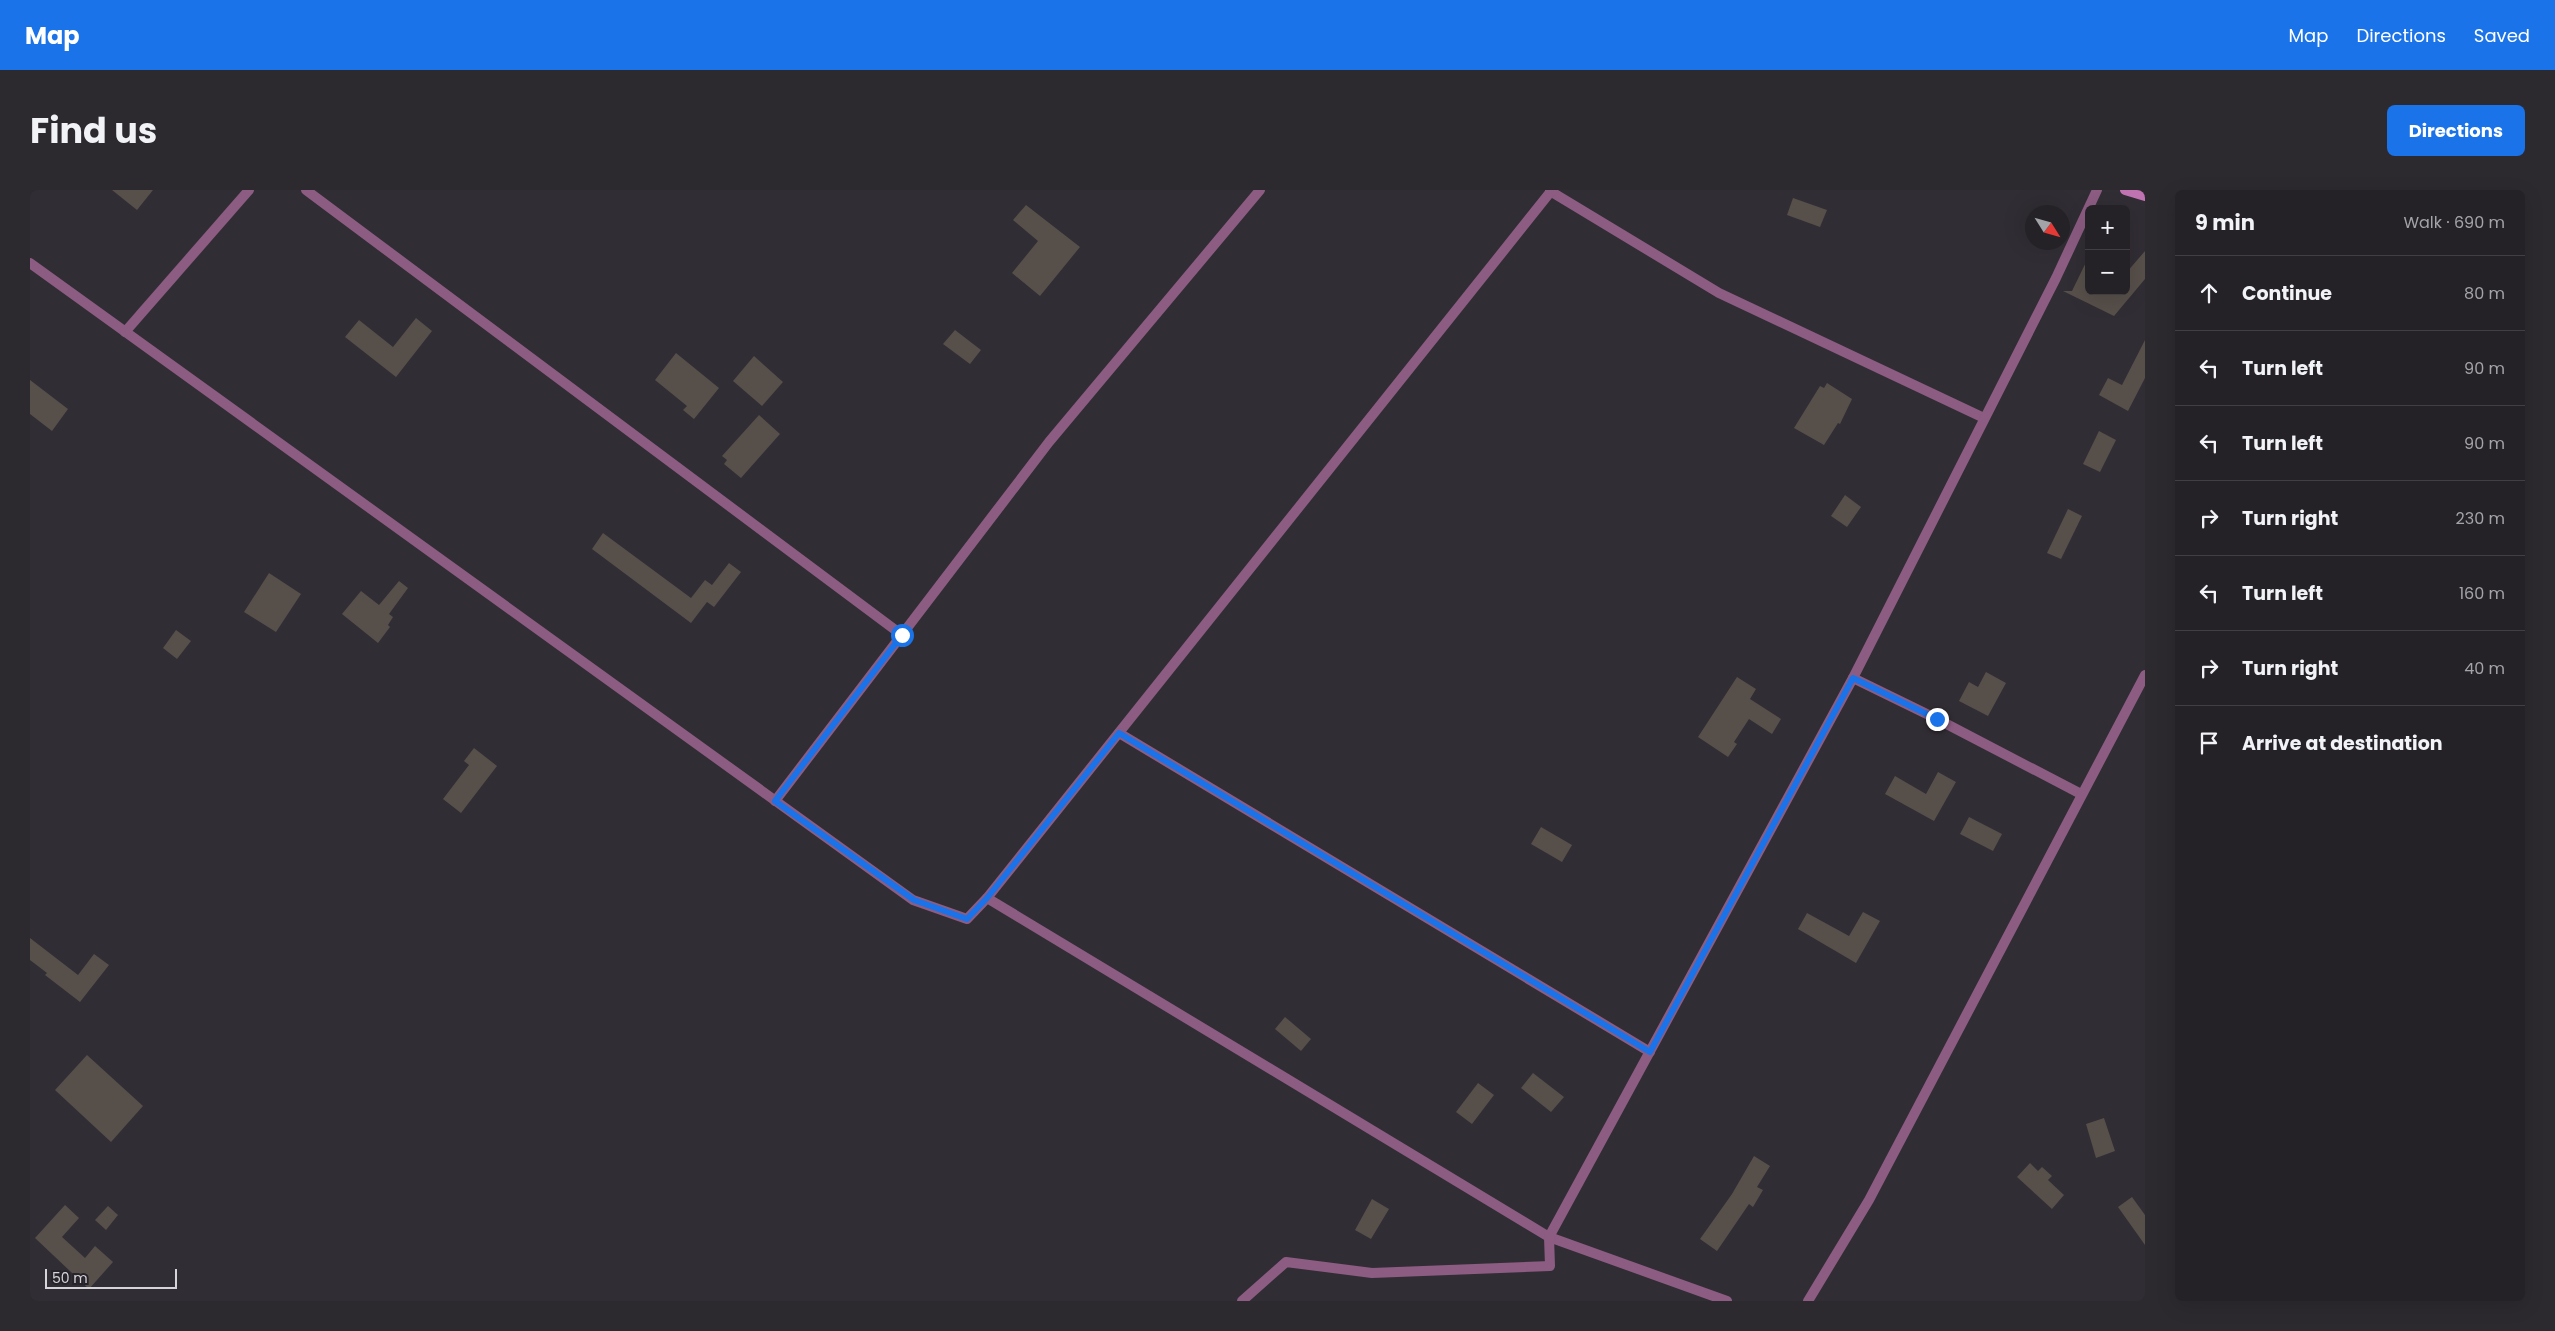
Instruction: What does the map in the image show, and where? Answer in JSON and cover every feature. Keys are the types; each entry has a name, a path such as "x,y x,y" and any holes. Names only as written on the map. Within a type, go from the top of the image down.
{"street":[{"path":"125,332 250,190"},
{"path":"306,190 902,635"},
{"path":"775,801 1049,442 1260,190"},
{"path":"1242,1301 1286,1262 1372,1273 1550,1266 1549,1237 1853,678 2056,278 2097,190"},
{"path":"2125,190 2145,196"},
{"path":"30,263 914,900 967,919 987,898 1551,191 1719,292 1984,418"},
{"path":"1808,1301 1870,1200 2145,675"},
{"path":"1853,678 1937,719 2081,794"},
{"path":"1119,733 1650,1052"},
{"path":"987,898 1549,1237 1727,1301"}],"building":[{"path":"112,190 153,190 137,210"},
{"path":"1793,198 1827,210 1820,227 1787,215"},
{"path":"1026,205 1080,247 1040,296 1012,273 1038,241 1013,220"},
{"path":"2145,251 2145,279 2114,316 2063,291 2072,291 2085,264 2085,295 2130,295 2130,268"},
{"path":"416,318 432,331 396,377 345,337 359,320 393,347"},
{"path":"955,330 981,350 970,364 943,344"},
{"path":"2145,340 2145,378 2128,411 2099,395 2108,378 2122,385"},
{"path":"676,353 719,388 694,419 683,410 687,406 655,380"},
{"path":"754,356 783,382 762,406 733,381"},
{"path":"30,380 68,409 52,431 30,414"},
{"path":"1827,383 1852,399 1840,424 1838,423 1824,445 1794,428 1820,386 1824,388"},
{"path":"759,415 780,434 741,478 724,464 727,460 722,456"},
{"path":"2099,431 2116,440 2100,472 2083,464"},
{"path":"1845,495 1861,507 1847,527 1831,516"},
{"path":"2068,509 2082,516 2061,559 2047,553"},
{"path":"603,533 691,598 705,580 712,585 729,563 741,572 714,607 707,602 691,623 592,549"},
{"path":"269,573 301,594 276,632 244,612"},
{"path":"399,581 408,588 389,614 393,617 388,625 390,627 378,643 342,614 361,591 379,605"},
{"path":"176,630 191,641 177,659 163,648"},
{"path":"1986,672 2006,683 1988,716 1959,701 1969,682 1978,687"},
{"path":"1737,677 1756,689 1750,699 1781,719 1772,734 1749,719 1734,742 1737,744 1728,757 1698,737"},
{"path":"474,748 497,766 461,813 443,799 469,765 464,761"},
{"path":"1938,772 1956,782 1934,821 1885,794 1895,776 1926,794"},
{"path":"1969,817 2002,834 1993,851 1960,834"},
{"path":"1541,827 1572,845 1562,862 1531,844"},
{"path":"1863,912 1880,921 1856,963 1798,929 1807,913 1849,936"},
{"path":"30,938 78,975 94,954 109,965 80,1002 45,975 47,973 30,960"},
{"path":"1285,1017 1311,1039 1301,1051 1275,1029"},
{"path":"87,1055 143,1106 111,1142 55,1090"},
{"path":"1533,1073 1564,1097 1551,1112 1521,1088"},
{"path":"1478,1083 1494,1095 1472,1124 1456,1112"},
{"path":"2104,1118 2115,1151 2096,1158 2086,1124"},
{"path":"1754,1156 1770,1166 1757,1187 1763,1190 1753,1207 1749,1204 1717,1251 1700,1239 1732,1194"},
{"path":"2030,1163 2038,1171 2042,1167 2052,1176 2048,1180 2064,1195 2052,1209 2017,1177"},
{"path":"2132,1197 2145,1215 2145,1245 2118,1207"},
{"path":"1372,1199 1389,1209 1371,1239 1355,1230"},
{"path":"65,1205 79,1218 62,1237 85,1258 95,1246 113,1262 89,1289 35,1238"},
{"path":"108,1206 118,1215 106,1230 95,1220"}],"route":[{"path":"902,635 775,801 914,900 967,919 987,898 1119,733 1650,1052 1853,678 1937,719"}]}
